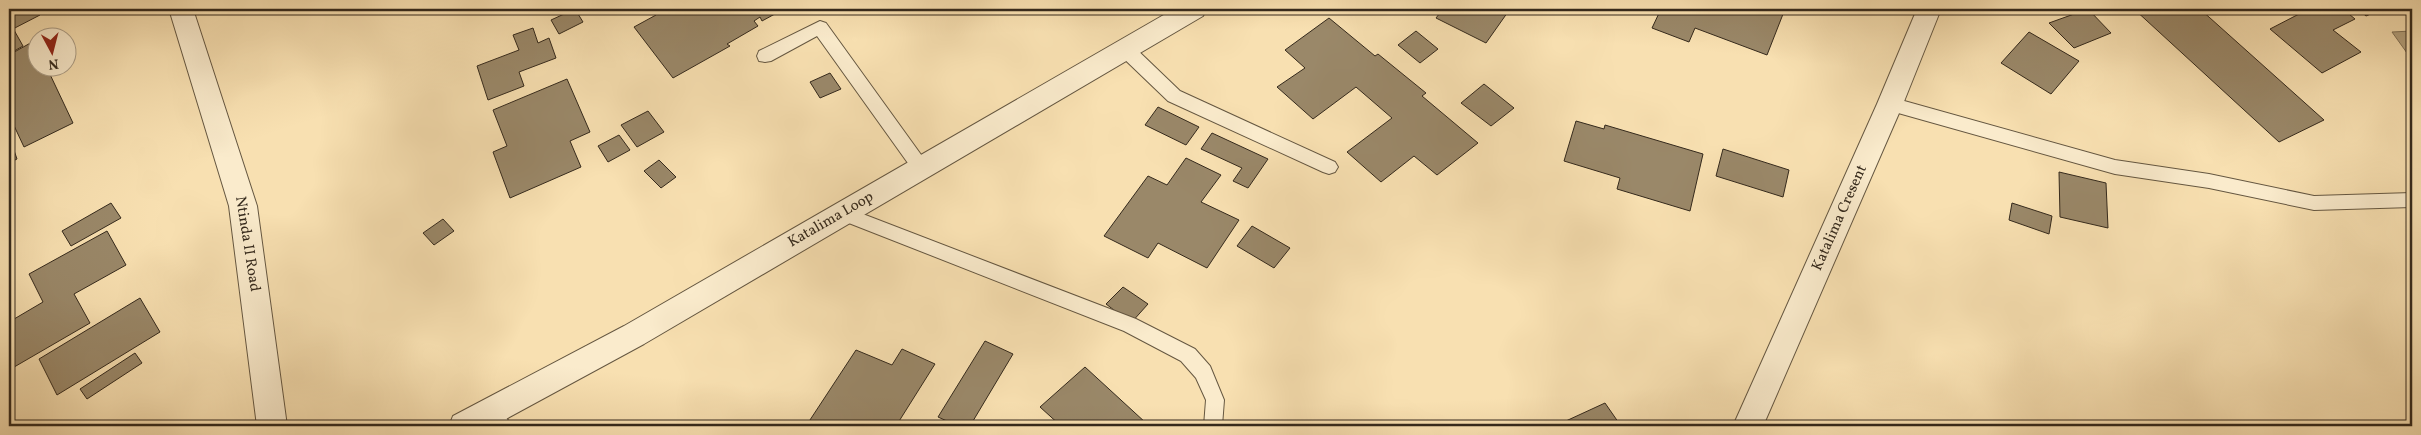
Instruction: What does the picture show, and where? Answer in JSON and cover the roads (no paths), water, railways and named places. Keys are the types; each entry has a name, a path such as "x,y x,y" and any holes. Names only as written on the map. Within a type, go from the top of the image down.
{"street":[{"name":"Ntinda II Road","path":"181,9 244,206 272,426"},
{"name":"Katalima Cresent","path":"1748,426 1890,104 1929,9"},
{"name":"Katalima Loop","path":"464,426 497,419 634,335 1125,49 1186,11"}],"lane":[{"path":"765,56 820,27 921,168"},
{"path":"1125,49 1174,96 1329,167"},
{"path":"1890,104 2115,167 2208,181 2314,202 2412,200"},
{"path":"842,213 1130,325 1188,354 1203,372 1215,400 1213,426"}]}
